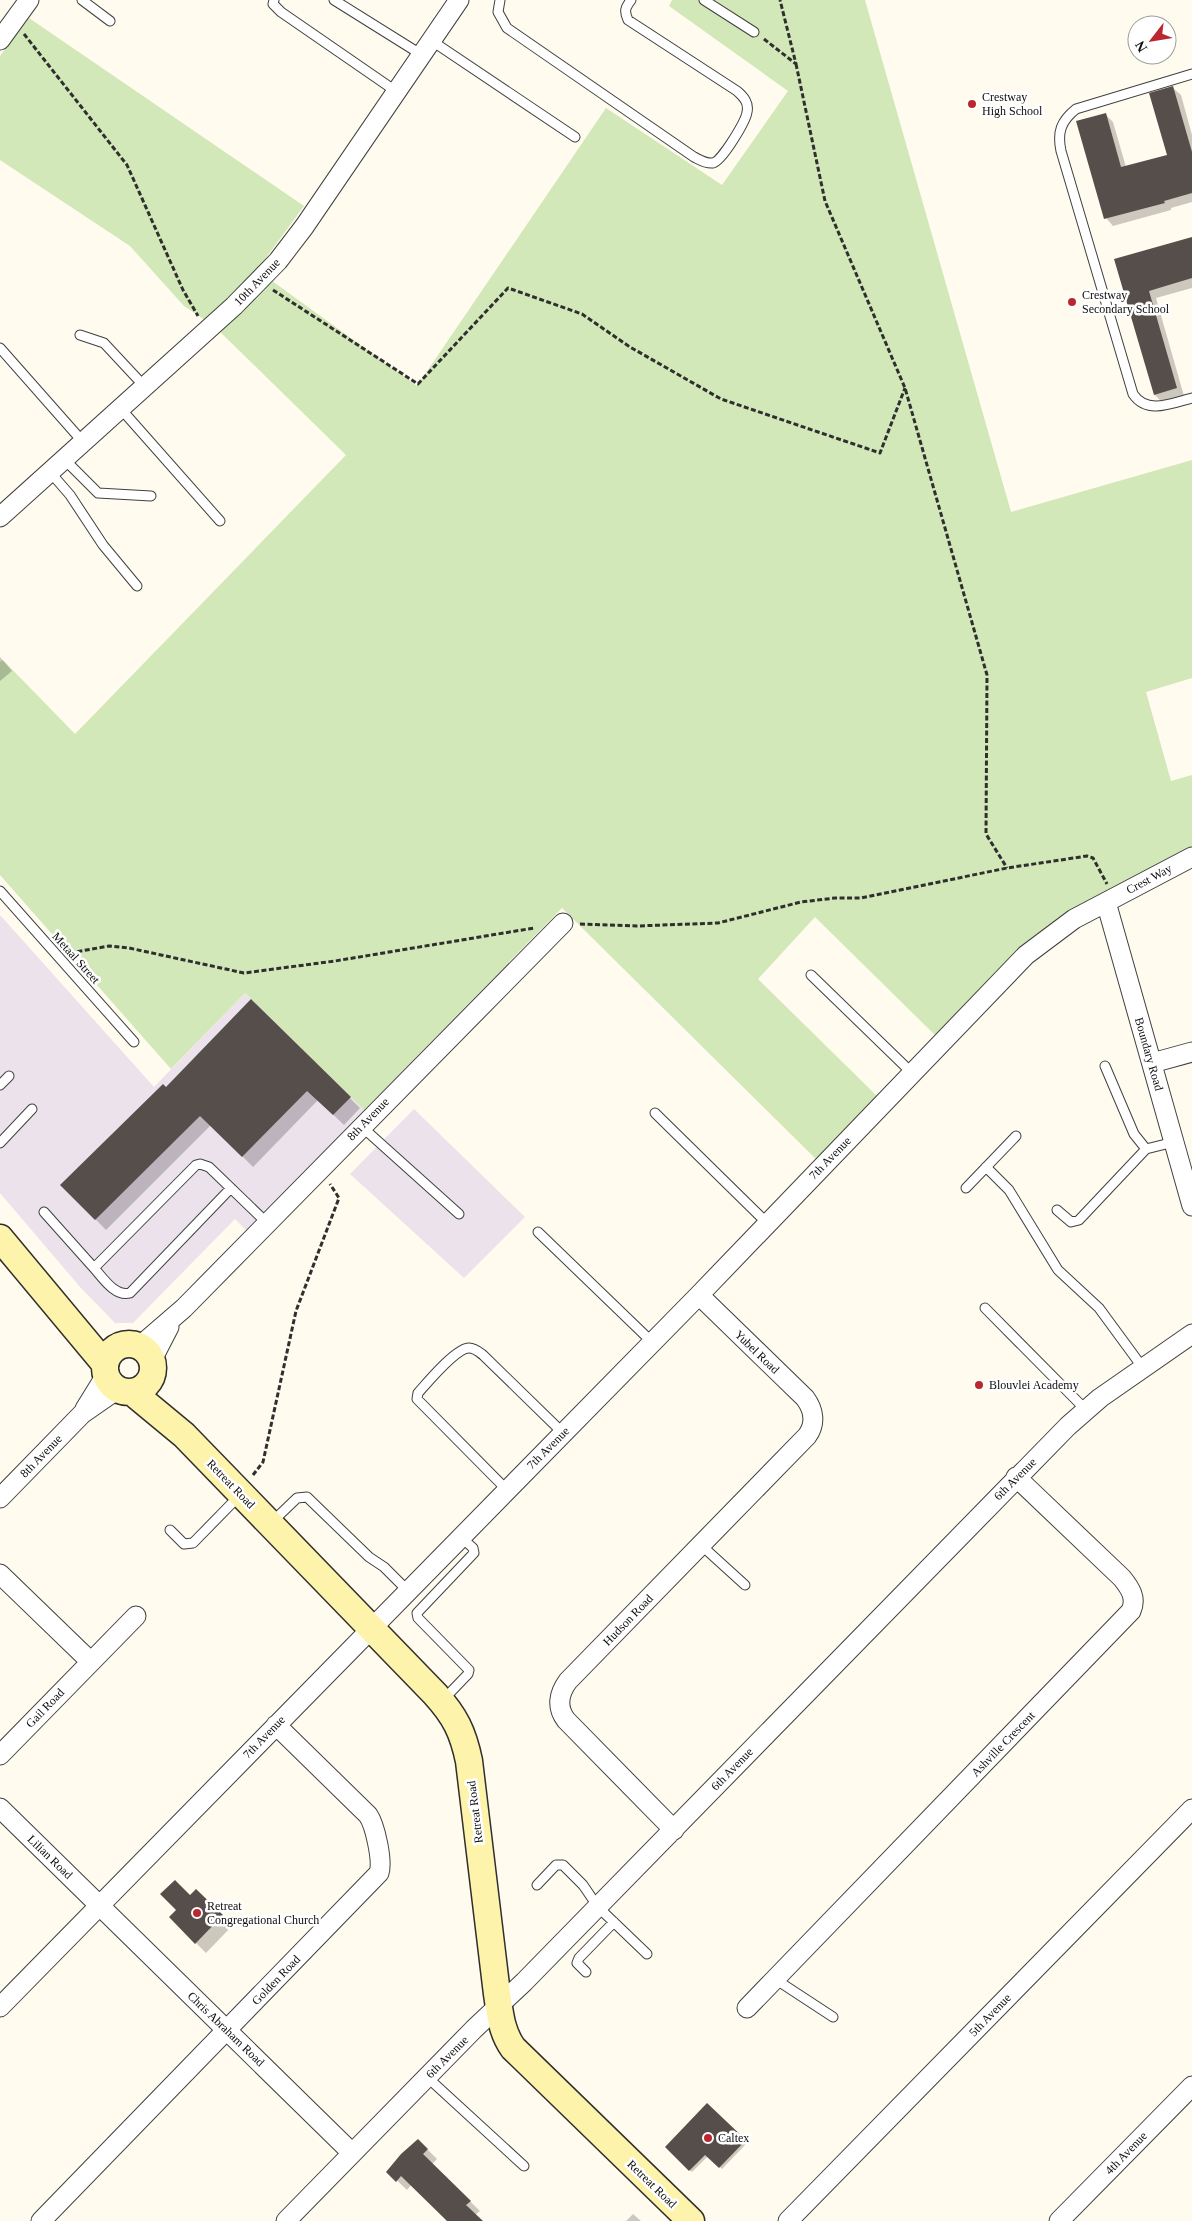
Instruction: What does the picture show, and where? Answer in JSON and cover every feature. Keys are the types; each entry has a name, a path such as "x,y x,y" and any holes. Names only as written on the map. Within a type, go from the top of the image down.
{"main road":[{"name":"Retreat Road","path":"0,1238 54,1301 88,1324 129,1368 184,1435 245,1487 270,1524 442,1701 460,1728 469,1761 502,2026 513,2048 690,2221"}],"street":[{"path":"0,40 29,0"},
{"name":"10th Avenue","path":"0,517 207,331 278,261 304,227 459,0"},
{"name":"Crest Way","path":"1106,902 1192,857"},
{"name":"Boundary Road","path":"1106,902 1192,1206"},
{"name":"7th Avenue","path":"0,2007 699,1294 1026,955 1064,925 1106,902"},
{"name":"8th Avenue","path":"0,1498 129,1368 174,1317 361,1126 563,923"},
{"path":"1152,1063 1192,1052"},
{"name":"Yubel Road","path":"699,1294 806,1398 812,1411"},
{"name":"6th Avenue","path":"286,2221 674,1830 1016,1477 1086,1410 1192,1334"},
{"name":"Hudson Road","path":"674,1830 566,1720 561,1714 560,1698 568,1681 807,1436 812,1427 812,1411"},
{"name":"Ashville Crescent","path":"747,2008 1131,1611 1133,1606 1132,1592 1122,1578 1016,1477"},
{"path":"0,1574 91,1662"},
{"name":"Gail Road","path":"0,1755 136,1616"},
{"name":"Golden Road","path":"41,2221 374,1880 380,1870 373,1826 368,1815 276,1725"},
{"name":"Lilian Road","path":"0,1808 99,1905"},
{"name":"5th Avenue","path":"788,2221 1192,1809"},
{"name":"Chris Abraham Road","path":"99,1905 352,2153"},
{"name":"4th Avenue","path":"1059,2221 1192,2086"}],"lane":[{"path":"82,0 110,21"},
{"path":"274,0 274,6 281,12 397,92"},
{"path":"334,0 427,48 575,136"},
{"path":"500,0 498,12 507,28 694,157 704,163 714,163 722,159 748,113 747,103 737,91 628,20 625,7 631,0"},
{"path":"704,0 754,32"},
{"path":"1192,74 1076,109 1064,121 1059,136 1061,151 1133,394 1139,401 1154,407 1192,398"},
{"path":"80,335 104,342 145,388"},
{"path":"0,348 83,442"},
{"path":"121,408 220,521"},
{"path":"57,466 98,492 151,496"},
{"path":"57,466 70,494 103,545 137,586"},
{"name":"Metaal Street","path":"0,891 134,1042"},
{"path":"811,975 912,1073"},
{"path":"1105,1066 1134,1134 1146,1149"},
{"path":"0,1086 9,1076"},
{"path":"0,1143 32,1110"},
{"path":"655,1114 768,1223"},
{"path":"361,1126 459,1214"},
{"path":"966,1188 1016,1136"},
{"path":"1058,1210 1072,1222 1079,1220 1146,1149 1174,1142"},
{"path":"94,1268 196,1165 205,1165 210,1168 267,1223"},
{"path":"986,1167 1009,1190 1058,1270 1099,1308 1144,1368"},
{"path":"44,1212 115,1290 120,1294 130,1293 231,1188"},
{"path":"538,1232 652,1342"},
{"path":"984,1308 1086,1410"},
{"path":"506,1490 417,1399 418,1393 457,1353 469,1348 483,1355 563,1433"},
{"path":"170,1530 184,1544 193,1543 245,1487"},
{"path":"270,1524 297,1498 307,1497 369,1557 384,1567 408,1591"},
{"path":"442,1701 468,1674 469,1670 418,1618 417,1613 474,1553 473,1548 461,1536"},
{"path":"701,1545 745,1586"},
{"path":"538,1885 556,1865 561,1864 583,1885 598,1906 647,1954"},
{"path":"586,1972 578,1963 579,1958 614,1922"},
{"path":"775,1978 833,2017"},
{"path":"427,2077 524,2166"}],"path":[{"path":"780,0 796,64 825,201 905,388 987,675 986,834 1007,868"},
{"path":"13,23 41,55 127,165 183,290 207,331"},
{"path":"754,32 796,64"},
{"path":"259,281 418,384 508,288 582,314 630,347 721,399 880,453 905,388"},
{"path":"57,956 93,947 116,947 244,973 335,961 563,923 637,926 718,924 801,902 835,898 861,898 1007,868 1090,856 1095,860 1109,887 1106,902"},
{"path":"245,1487 263,1462 296,1311 339,1198 320,1168"}],"shaded area":[{"path":"0,915 154,1087 245,993 364,1110 247,1231 235,1219 133,1323 115,1323 80,1287 0,1193"},
{"path":"414,1109 525,1217 464,1278 350,1174"}],"green space":[{"path":"672,0 865,0 1011,512 1192,460 1192,678 1146,692 1171,781 1192,775 1192,851 1073,916 939,1039 815,917 758,979 880,1099 819,1162 562,908 364,1110 245,993 171,1069 0,875 0,662 3,660 75,734 346,455 214,326 184,306 130,246 0,160 0,56 29,18 304,206 257,270 417,386 606,108 722,185 788,91 669,6"}],"building":[{"path":"1173,86 1192,152 1192,193 1164,201 1165,203 1104,219 1076,121 1106,113 1121,167 1167,155 1149,93"},
{"path":"1192,237 1192,278 1149,291 1177,388 1154,395 1114,259"},
{"path":"251,999 351,1097 333,1115 307,1091 242,1157 200,1116 95,1220 60,1185 163,1084 166,1087"},
{"name":"Retreat Congregational Church","path":"175,1880 190,1895 196,1889 223,1915 195,1944 169,1917 176,1910 160,1894"},
{"name":"Caltex","path":"707,2103 746,2140 719,2168 705,2155 689,2171 665,2147"},
{"path":"418,2139 428,2149 423,2154 471,2201 466,2205 483,2221 447,2221 401,2176 396,2182 386,2172 401,2154"}],"place":[{"name":"Crestway High School","path":"972,104"},
{"name":"Crestway Secondary School","path":"1072,302"},
{"name":"Blouvlei Academy","path":"979,1385"},
{"name":"Retreat Congregational Church","path":"197,1913"},
{"name":"Caltex","path":"708,2138"}]}
